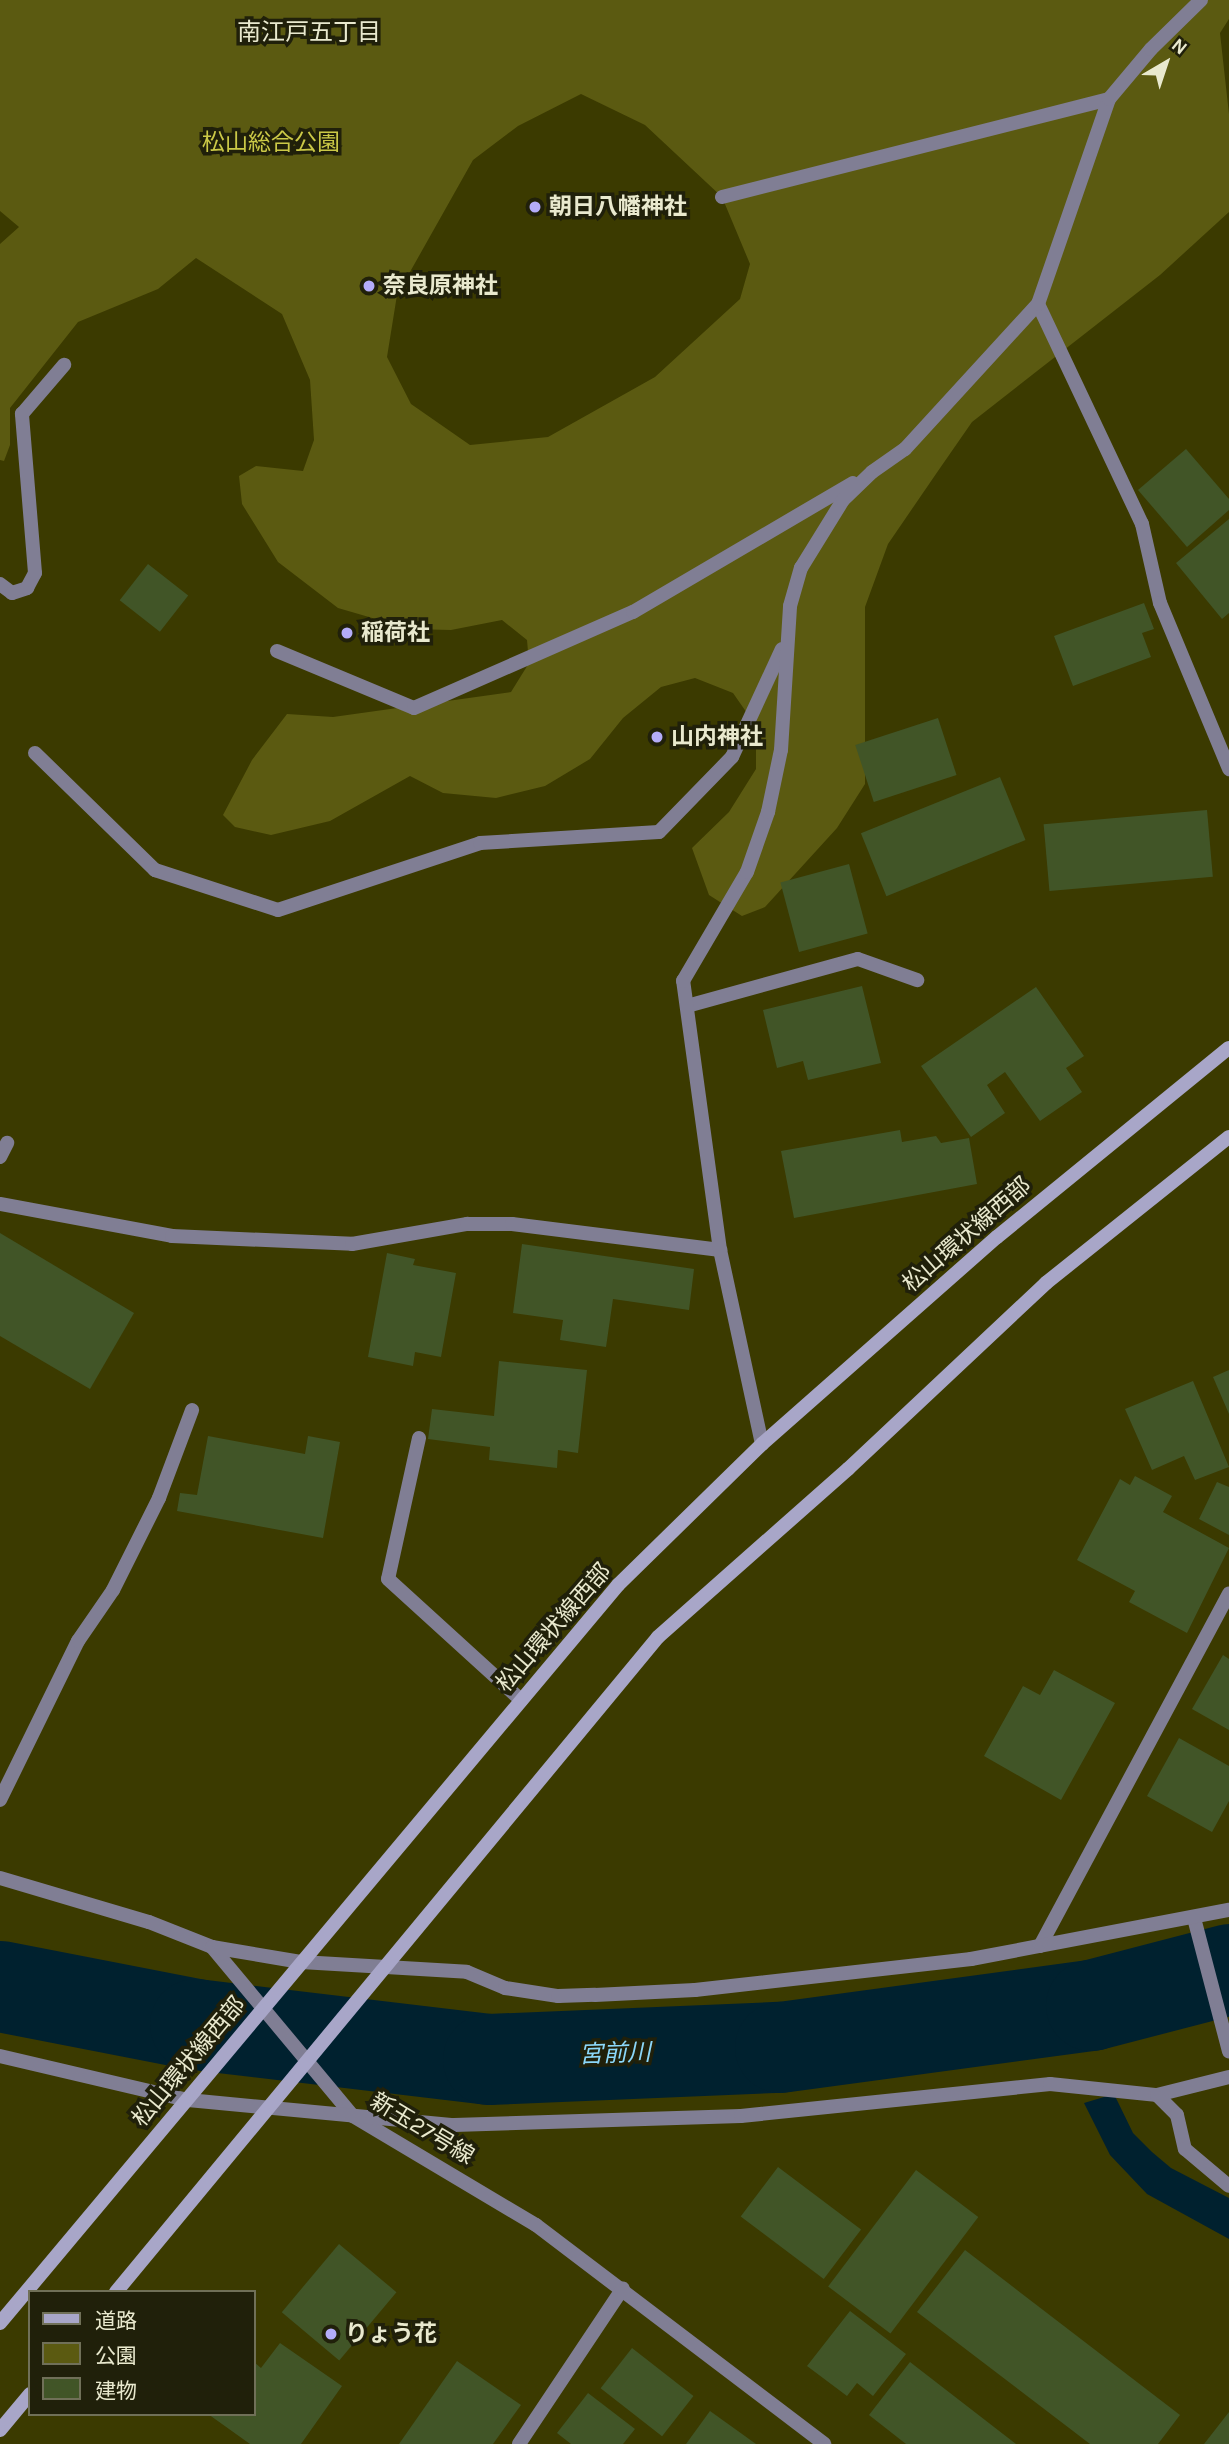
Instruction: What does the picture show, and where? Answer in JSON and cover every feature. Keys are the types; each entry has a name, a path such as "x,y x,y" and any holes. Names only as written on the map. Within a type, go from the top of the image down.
{"street":[{"path":"277,651 414,708 633,612 872,472 905,449 1038,304 1110,99 1151,49 1201,0"},
{"path":"722,197 1110,99"},
{"path":"1038,304 1142,524 1160,603 1229,769"},
{"path":"0,584 12,593 27,588 35,573 22,414 64,365"},
{"path":"762,1444 720,1250 683,981 747,872 768,812 781,750 784,646 802,568 843,500 872,472"},
{"path":"35,754 156,870 278,910 480,843 659,832 732,757 784,646"},
{"path":"687,1006 858,959 917,980"},
{"name":"松山環状線西部","path":"0,2323 618,1585 762,1444 997,1237 1229,1048"},
{"path":"118,2290 272,2109 370,1985 658,1637 1046,1283 1229,1137"},
{"path":"0,1204 172,1236 352,1244 467,1224 512,1224 720,1250"},
{"path":"0,1800 78,1641 113,1590 153,1509 192,1410"},
{"path":"419,1438 388,1579 521,1700"},
{"path":"1040,1946 1229,1594"},
{"path":"0,1878 149,1922 212,1947 301,1962 467,1972 505,1988 558,1996 840,1975 1040,1946 1229,1910"},
{"path":"1194,1918 1229,2051"},
{"name":"新玉27号線","path":"212,1947 354,2116 536,2225 623,2288 824,2444"},
{"path":"0,2056 188,2100 454,2125 741,2116 1050,2084 1157,2095 1229,2077"},
{"path":"1157,2095 1177,2115 1185,2149 1229,2186"},
{"path":"519,2444 623,2288"},
{"path":"0,2430 28,2396"}],"green space":[{"name":"松山総合公園","path":"0,0 1229,0 1229,19 1220,33 1229,114 1229,212 1160,275 972,422 938,471 888,544 865,607 865,784 837,828 765,907 742,916 709,895 692,848 729,812 756,769 756,726 733,693 695,678 661,687 623,718 590,759 545,786 496,798 443,793 410,776 330,821 271,835 235,827 223,815 252,760 287,714 333,717 511,692 529,663 527,640 502,620 451,630 410,629 338,608 278,562 242,504 239,476 256,466 303,471 314,440 310,380 282,314 196,258 158,289 78,322 10,408 10,445 4,461 0,460 0,244 19,227 0,211","holes":["581,94 645,125 722,197 750,264 740,299 655,377 548,437 470,445 411,404 387,357 397,295 473,160 518,126"]}],"water":[{"path":"1114,2094 1133,2133 1152,2152 1171,2168 1229,2198 1229,2239 1147,2194 1110,2155 1084,2103"}],"building":[{"path":"1186,449 1229,499 1229,510 1187,547 1138,490"},
{"path":"1229,519 1229,613 1222,619 1176,563"},
{"path":"148,564 188,595 160,632 120,600"},
{"path":"1144,603 1154,629 1142,633 1151,657 1073,686 1054,636"},
{"path":"938,718 957,775 874,802 855,745"},
{"path":"1000,777 1025,840 886,896 861,833"},
{"path":"1207,810 1213,877 1049,891 1044,824"},
{"path":"849,864 868,934 799,952 780,882"},
{"path":"862,986 881,1063 808,1080 803,1061 777,1068 763,1010"},
{"path":"1036,987 1084,1056 1066,1068 1082,1092 1040,1121 1005,1072 987,1085 1005,1113 971,1137 921,1066"},
{"path":"900,1130 902,1142 936,1136 941,1143 969,1138 977,1184 794,1218 781,1151"},
{"path":"0,1233 134,1313 90,1389 0,1336"},
{"path":"522,1244 694,1269 689,1310 613,1299 606,1347 560,1340 563,1320 513,1313"},
{"path":"387,1253 415,1259 413,1265 456,1273 441,1357 415,1352 413,1366 368,1357"},
{"path":"499,1361 587,1370 578,1453 558,1450 557,1468 489,1460 490,1447 428,1439 432,1409 494,1416"},
{"path":"1229,1370 1229,1414 1213,1377"},
{"path":"1193,1381 1229,1467 1195,1480 1184,1456 1152,1470 1125,1409"},
{"path":"208,1436 305,1454 308,1436 340,1442 323,1538 177,1511 180,1493 197,1495"},
{"path":"1135,1476 1172,1496 1163,1512 1229,1548 1187,1633 1129,1602 1135,1591 1077,1560 1120,1479 1130,1485"},
{"path":"1217,1482 1229,1487 1229,1535 1199,1519"},
{"path":"1223,1655 1229,1659 1229,1730 1192,1709"},
{"path":"1054,1670 1115,1703 1061,1800 984,1756 1023,1686 1040,1695"},
{"path":"1179,1738 1229,1766 1229,1801 1212,1832 1147,1796"},
{"path":"778,2167 861,2230 824,2279 741,2217"},
{"path":"916,2170 978,2217 890,2334 828,2287"},
{"path":"339,2244 396,2292 339,2360 282,2312"},
{"path":"965,2250 1180,2415 1158,2444 1090,2444 917,2312"},
{"path":"850,2311 906,2354 873,2396 857,2383 847,2396 807,2366"},
{"path":"280,2343 342,2386 301,2444 250,2444 211,2416 256,2416 256,2364 261,2368"},
{"path":"632,2348 693,2396 662,2436 601,2388"},
{"path":"457,2361 521,2405 493,2444 399,2444"},
{"path":"910,2362 1016,2444 906,2444 869,2415"},
{"path":"588,2393 635,2429 623,2444 571,2444 557,2433"},
{"path":"710,2411 756,2444 686,2444"},
{"path":"1229,2412 1229,2444 1204,2444"}],"waterway":[{"name":"宮前川","path":"0,1986 195,2024 488,2059 780,2047 1091,2005 1229,1969"}],"place":[{"name":"朝日八幡神社","path":"535,207"},
{"name":"奈良原神社","path":"369,286"},
{"name":"稲荷社","path":"347,633"},
{"name":"山内神社","path":"657,737"},
{"name":"りょう花","path":"331,2334"}],"district":[{"name":"南江戸五丁目","path":"309,33"}]}
